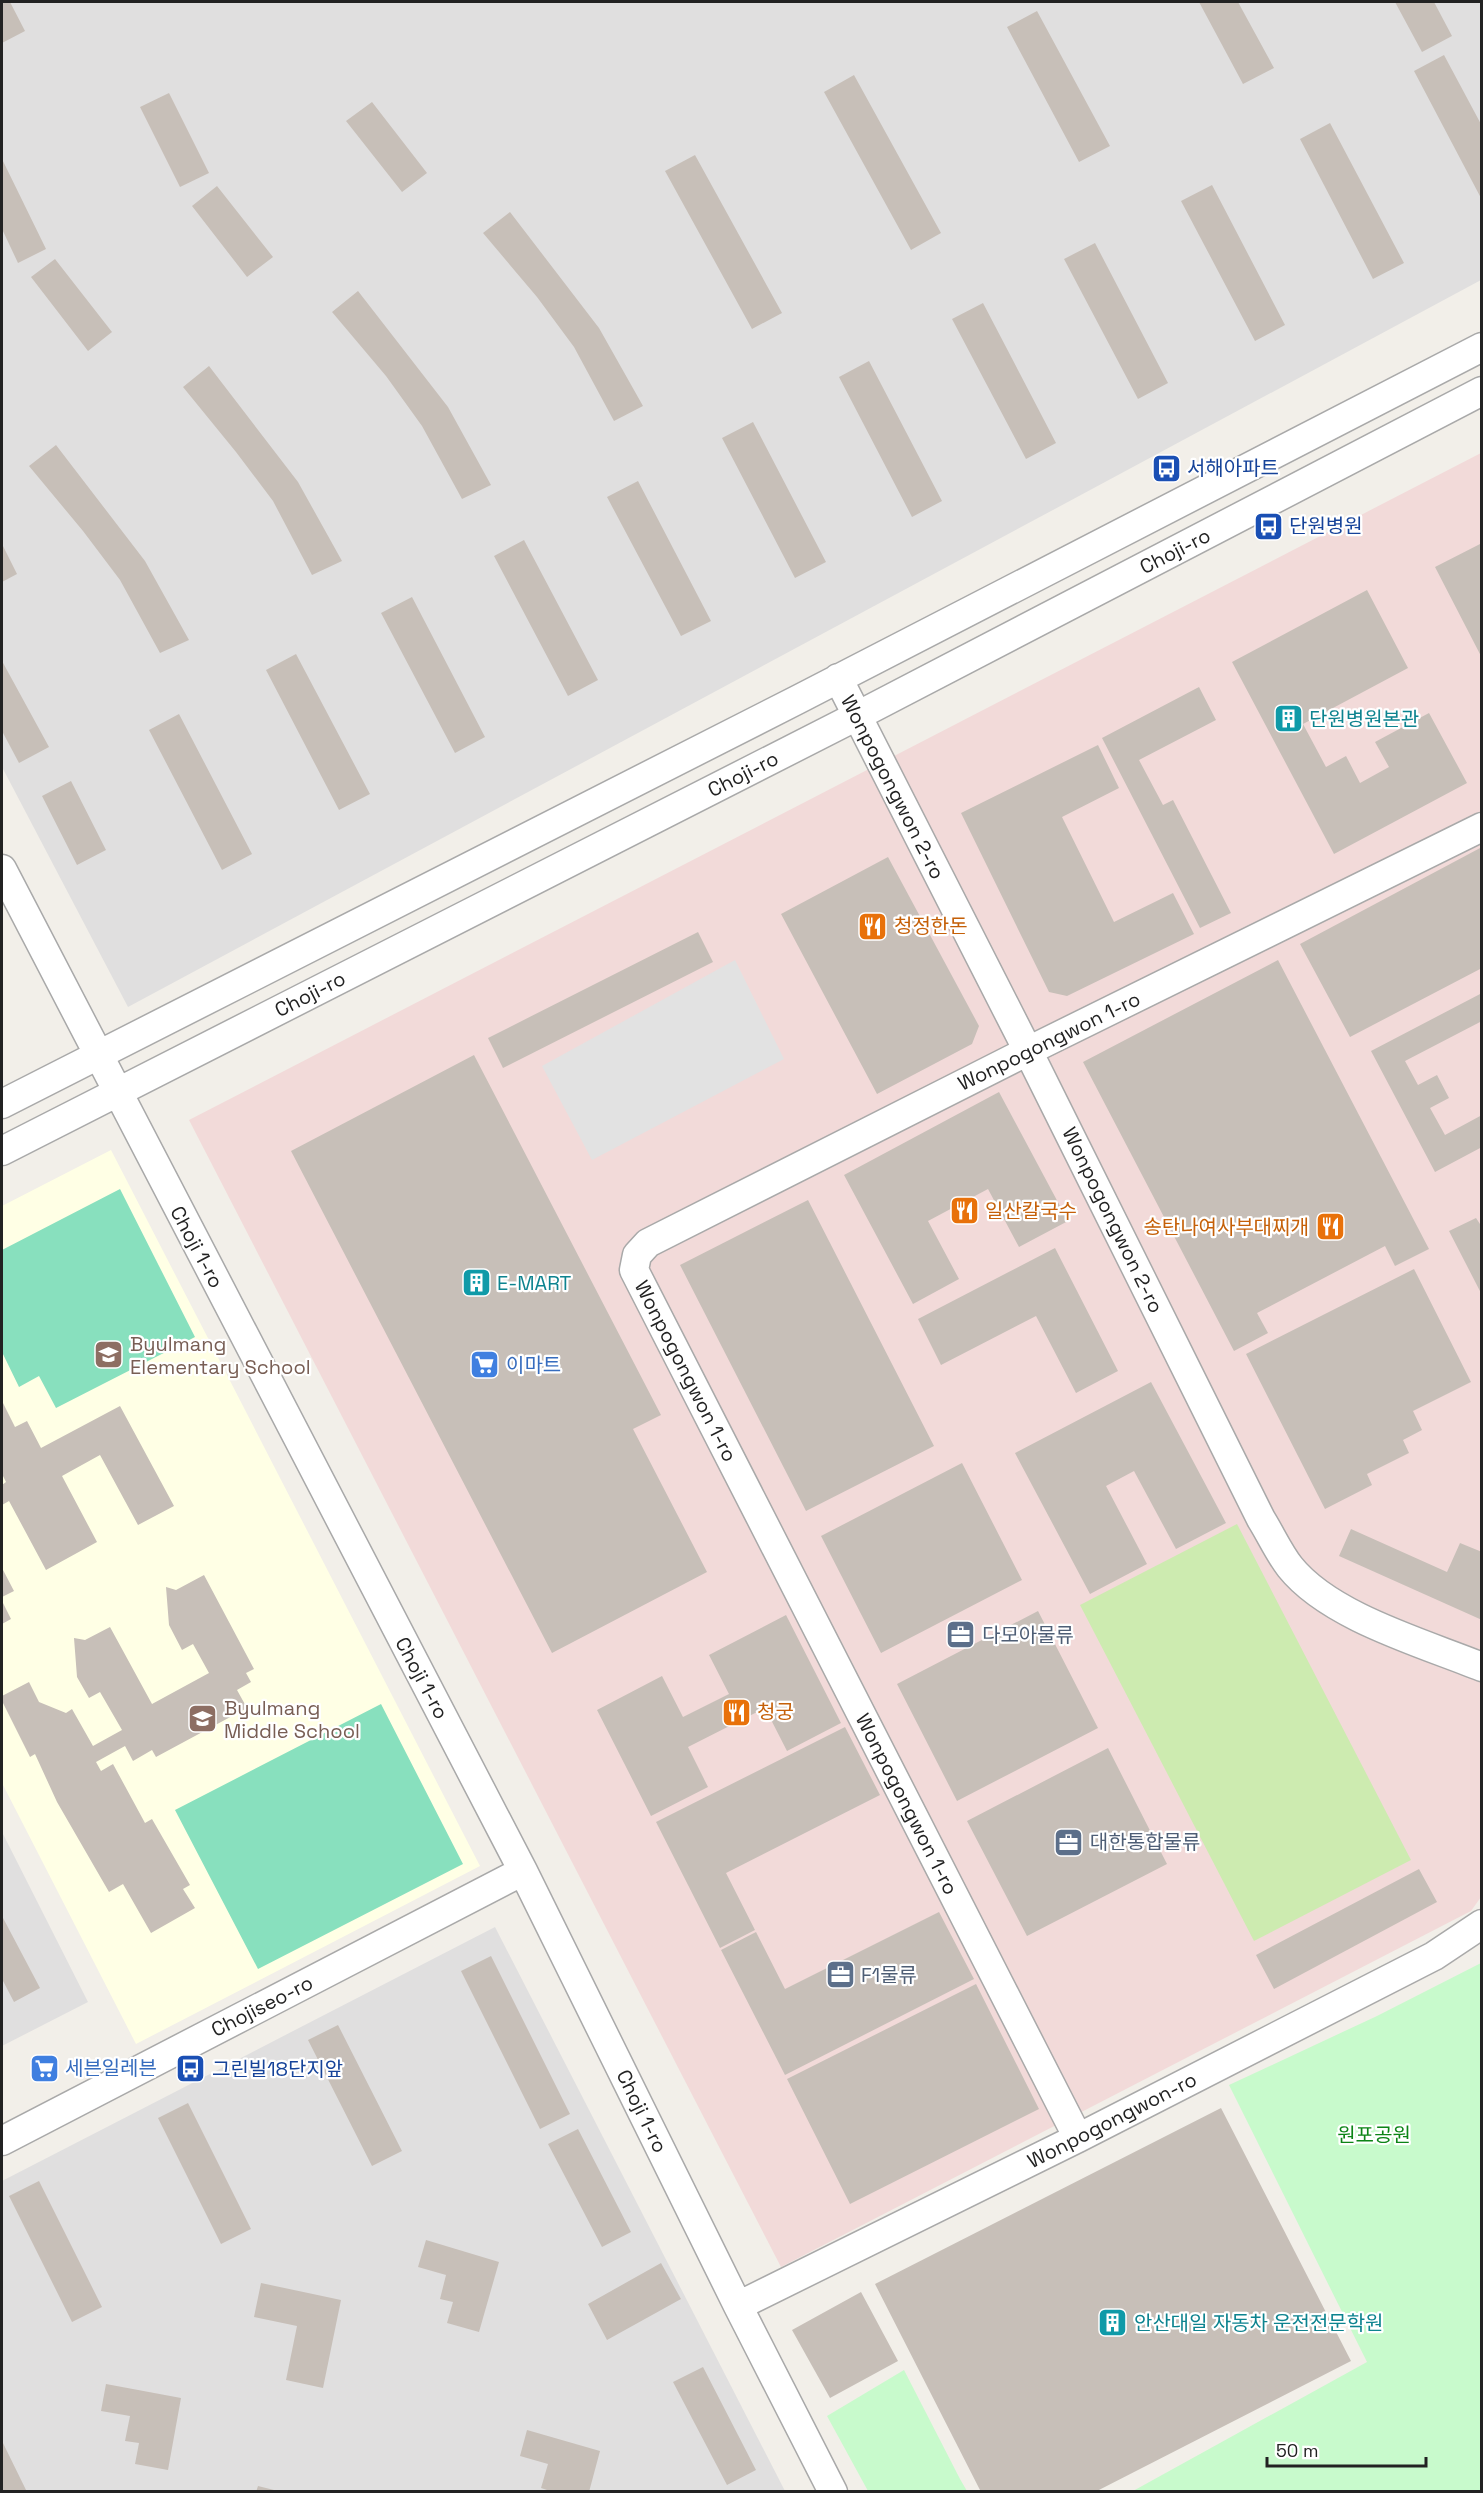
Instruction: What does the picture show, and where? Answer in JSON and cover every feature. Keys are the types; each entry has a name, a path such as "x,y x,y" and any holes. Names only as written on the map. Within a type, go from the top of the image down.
{"street":[{"name":"Choji-ro","path":"2,1104 838,678 1482,346"},
{"name":"Choji-ro","path":"2,1151 857,716 1482,391"},
{"name":"Wonpogongwon 2-ro","path":"838,678 1028,1051 1261,1520 1291,1567 1321,1596 1358,1617 1482,1666"},
{"name":"Wonpogongwon 1-ro","path":"1078,2138 634,1270 637,1255 648,1243 1028,1051 1482,827"},
{"name":"Choji 1-ro","path":"2,869 116,1093 523,1871 738,2306 833,2492"},
{"name":"Chojiseo-ro","path":"2,2142 523,1871"},
{"name":"Wonpogongwon-ro","path":"738,2306 1078,2138 1434,1956 1482,1924"}],"shaded area":[{"path":"2,2 1481,2 1481,280 128,1007 2,767"},
{"path":"1481,453 1481,1897 1471,1911 781,2267 189,1120"},
{"path":"735,960 784,1059 592,1160 542,1066"},
{"name":"Byulmang Middle School","path":"111,1150 480,1866 136,2044 2,1783 2,1206"},
{"path":"2,1832 88,2002 2,2046"},
{"path":"495,1927 785,2491 2,2492 2,2181"}],"green space":[{"path":"120,1189 195,1337 56,1408 39,1376 19,1387 2,1352 2,1250"},
{"path":"1237,1524 1411,1860 1254,1941 1080,1605"},
{"path":"381,1704 463,1864 258,1969 175,1810"},
{"name":"원포공원","path":"1481,1963 1481,2491 1133,2491 1367,2362 1229,2085 1377,2016"},
{"path":"904,2370 967,2491 868,2491 827,2416"}],"building":[{"path":"2,2 10,2 25,31 2,43"},
{"path":"1199,2 1238,2 1274,68 1243,84"},
{"path":"1395,2 1434,2 1452,36 1422,52"},
{"path":"1037,11 1110,146 1079,162 1007,27"},
{"path":"1444,55 1482,126 1482,200 1414,71"},
{"path":"854,75 941,233 911,250 824,92"},
{"path":"169,93 209,173 180,187 140,107"},
{"path":"372,102 427,173 402,192 346,121"},
{"path":"1330,123 1404,263 1373,279 1300,139"},
{"path":"695,155 782,313 752,329 665,171"},
{"path":"2,159 46,249 18,263 2,229"},
{"path":"1212,185 1285,325 1255,341 1181,201"},
{"path":"217,186 273,257 247,277 192,206"},
{"path":"510,212 599,328 643,406 614,421 574,347 537,297 483,233"},
{"path":"1095,243 1168,383 1138,399 1064,259"},
{"path":"55,259 112,332 88,351 31,277"},
{"path":"358,291 448,407 491,485 462,499 422,426 386,376 332,312"},
{"path":"983,303 1056,443 1026,459 952,319"},
{"path":"869,361 942,501 912,517 839,377"},
{"path":"209,366 298,482 342,561 312,575 273,501 183,387"},
{"path":"753,422 826,562 795,578 722,438"},
{"path":"56,445 145,561 189,640 160,653 120,580 29,466"},
{"path":"638,481 711,621 681,636 607,497"},
{"path":"524,540 598,680 568,696 494,556"},
{"path":"1482,543 1482,658 1435,567"},
{"path":"2,544 17,574 2,582"},
{"name":"단원병원본관","path":"1367,590 1408,668 1303,724 1326,767 1346,756 1360,783 1389,767 1375,742 1429,713 1467,783 1334,854 1232,662"},
{"path":"412,597 485,737 455,753 381,613"},
{"path":"296,654 370,794 339,810 266,670"},
{"path":"2,661 49,747 19,763 2,731"},
{"path":"1199,687 1216,720 1139,760 1163,805 1173,800 1231,913 1200,928 1102,738"},
{"path":"179,714 252,854 222,870 149,730"},
{"path":"1098,745 1119,788 1062,817 1114,922 1173,893 1194,934 1067,996 1049,992 961,813"},
{"path":"71,781 106,850 77,865 42,796"},
{"path":"1482,847 1482,968 1350,1037 1300,944"},
{"path":"888,857 979,1026 972,1044 877,1094 781,914"},
{"path":"698,932 713,962 503,1068 488,1038"},
{"path":"1278,960 1429,1249 1395,1266 1385,1246 1257,1313 1268,1333 1234,1351 1083,1062"},
{"path":"1482,993 1482,1021 1405,1061 1418,1085 1437,1075 1449,1098 1430,1108 1445,1135 1482,1115 1482,1147 1435,1172 1371,1051"},
{"name":"E-MART","path":"474,1055 661,1415 633,1429 707,1572 552,1653 291,1151"},
{"path":"999,1092 1068,1221 1019,1247 988,1189 928,1221 959,1279 913,1304 844,1175"},
{"path":"808,1200 934,1446 806,1511 680,1265"},
{"path":"1476,1218 1482,1227 1482,1295 1449,1231"},
{"path":"1055,1248 1118,1371 1076,1393 1036,1316 941,1365 918,1319"},
{"path":"1414,1269 1471,1382 1413,1411 1422,1430 1403,1440 1409,1453 1367,1474 1372,1485 1325,1509 1246,1354"},
{"path":"1151,1382 1226,1523 1176,1549 1134,1471 1106,1486 1147,1564 1090,1594 1015,1453"},
{"name":"Byulmang Elementary School","path":"2,1401 15,1427 27,1421 41,1448 120,1406 174,1506 138,1525 100,1455 62,1476 97,1542 46,1570 9,1501 2,1505 2,1485 6,1482 2,1474"},
{"path":"962,1463 1022,1580 881,1653 821,1536"},
{"path":"1351,1529 1447,1572 1460,1543 1482,1552 1482,1620 1339,1556"},
{"path":"2,1568 14,1591 2,1597"},
{"name":"Byulmang Middle School","path":"204,1575 254,1669 246,1673 251,1682 237,1690 247,1708 156,1757 152,1750 133,1761 125,1746 96,1762 101,1771 113,1764 145,1823 152,1819 190,1885 183,1889 195,1908 151,1933 123,1884 109,1892 57,1802 35,1754 30,1757 2,1701 2,1696 29,1682 39,1702 66,1713 72,1709 93,1746 122,1730 100,1692 89,1698 77,1677 74,1638 85,1640 110,1627 152,1704 209,1673 193,1644 182,1650 169,1625 166,1587 176,1590"},
{"path":"2,1601 11,1619 2,1624"},
{"path":"1038,1611 1098,1728 957,1801 897,1684"},
{"path":"786,1615 841,1723 787,1751 765,1708 688,1747 708,1787 651,1816 597,1710 662,1676 683,1717 729,1694 709,1655"},
{"path":"845,1727 880,1795 726,1873 755,1930 720,1948 656,1822"},
{"path":"1108,1748 1167,1864 1027,1936 967,1821"},
{"path":"1419,1869 1437,1902 1274,1989 1256,1955"},
{"path":"939,1912 974,1979 785,2075 721,1950 756,1932 785,1989"},
{"path":"2,1916 40,1988 14,2002 2,1979"},
{"path":"491,1956 570,2114 540,2129 461,1971"},
{"path":"976,1984 1039,2109 850,2204 787,2079"},
{"path":"338,2025 402,2151 372,2166 308,2040"},
{"path":"188,2103 251,2229 221,2244 158,2118"},
{"name":"안산대일 자동차 운전전문학원","path":"1221,2108 1351,2361 1095,2492 981,2492 875,2284"},
{"path":"578,2129 631,2232 602,2247 548,2144"},
{"path":"39,2181 102,2307 72,2322 9,2196"},
{"path":"426,2240 499,2262 479,2332 447,2323 453,2302 440,2299 446,2275 418,2267"},
{"path":"661,2263 681,2299 607,2340 588,2304"},
{"path":"261,2283 341,2300 323,2388 286,2380 297,2326 254,2317"},
{"path":"861,2292 898,2361 830,2398 792,2330"},
{"path":"703,2367 756,2470 727,2485 673,2382"},
{"path":"106,2384 181,2398 168,2470 135,2464 139,2443 125,2441 130,2416 101,2411"},
{"path":"527,2430 600,2451 589,2492 553,2492 541,2488 548,2464 520,2456"},
{"path":"2,2441 27,2492 2,2492"},
{"path":"258,2486 278,2491 278,2492 256,2492"}],"place":[{"name":"서해아파트","path":"1166,468"},
{"name":"단원병원","path":"1268,526"},
{"name":"단원병원본관","path":"1288,719"},
{"name":"청정한돈","path":"873,926"},
{"name":"일산칼국수","path":"964,1211"},
{"name":"송탄나여사부대찌개","path":"1330,1227"},
{"name":"E-MART","path":"476,1283"},
{"name":"Byulmang Elementary School","path":"109,1355"},
{"name":"이마트","path":"485,1365"},
{"name":"다모아물류","path":"961,1635"},
{"name":"청궁","path":"736,1712"},
{"name":"Byulmang Middle School","path":"203,1719"},
{"name":"대한통합물류","path":"1069,1842"},
{"name":"F1물류","path":"840,1975"},
{"name":"세븐일레븐","path":"44,2068"},
{"name":"그린빌18단지앞","path":"191,2069"},
{"name":"안산대일 자동차 운전전문학원","path":"1113,2323"}]}
